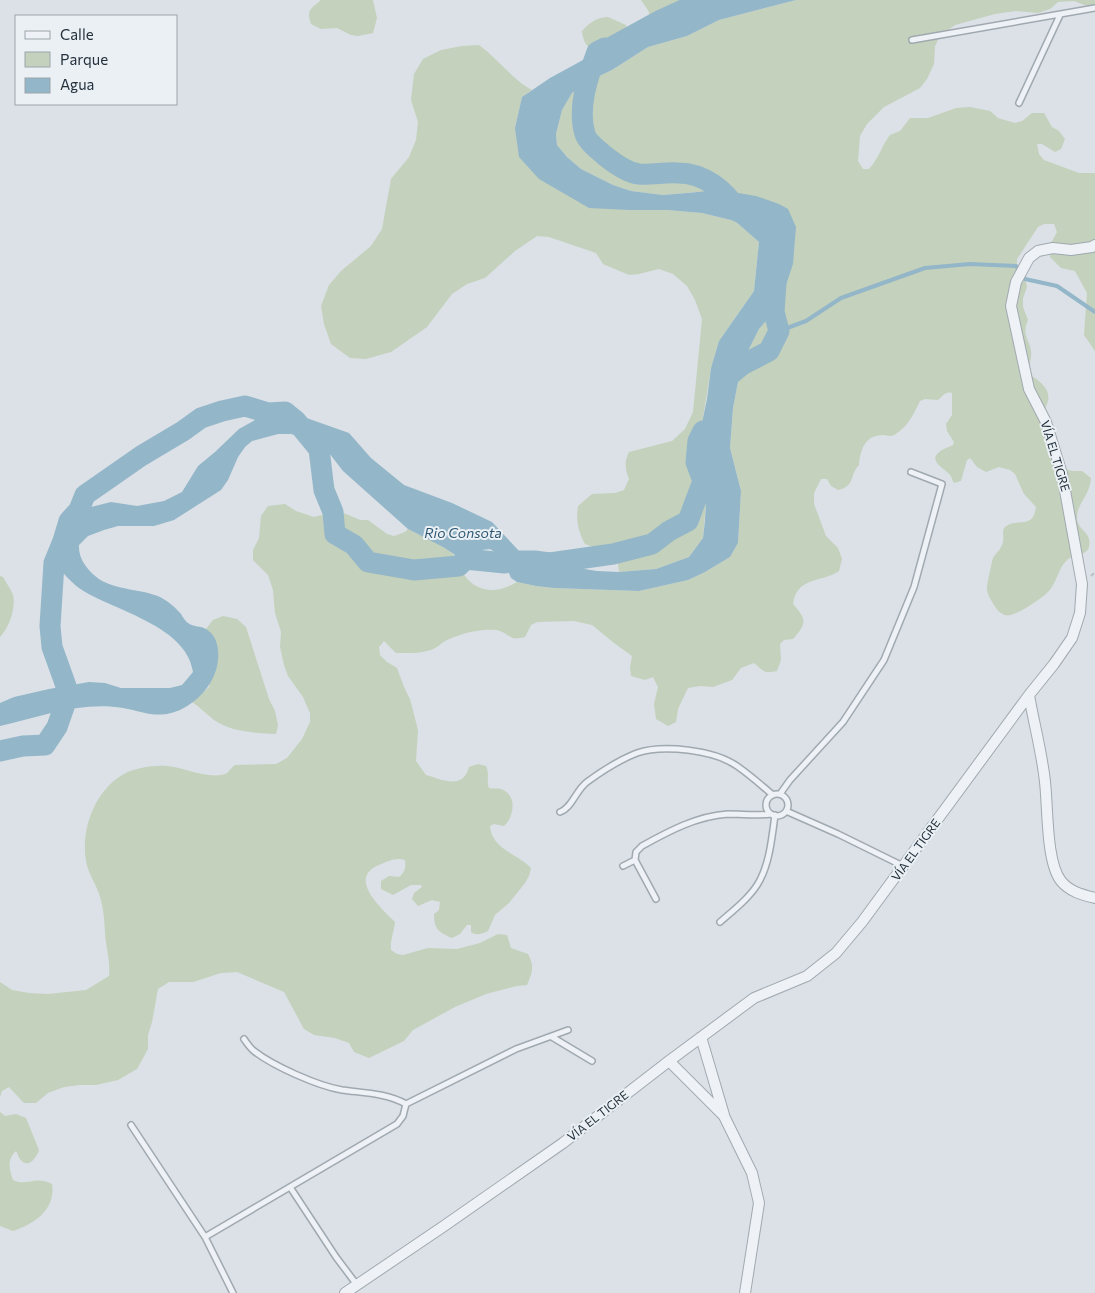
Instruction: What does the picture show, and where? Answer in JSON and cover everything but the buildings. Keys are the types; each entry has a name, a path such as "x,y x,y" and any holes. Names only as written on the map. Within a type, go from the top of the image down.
{"street":[{"name":"VÍA EL TIGRE","path":"346,1293 563,1143 754,998 807,976 836,953 862,922 1029,695 1054,664 1072,638 1080,613 1082,584 1062,474 1046,422 1029,389 1011,306 1016,282 1029,258 1038,251 1053,248 1071,250 1095,245"},
{"path":"1029,695 1045,781 1050,843 1055,869 1061,881 1077,893 1095,898"},
{"path":"701,1037 724,1116 752,1173 759,1203 744,1293"},
{"path":"669,1061 724,1116"}],"lane":[{"path":"912,40 1095,8"},
{"path":"1019,103 1060,15"},
{"path":"773,814 768,810 766,804 768,799 773,795 780,794 790,780 843,722 884,660 914,587 942,484 911,472"},
{"path":"560,812 566,810 585,783 616,763 639,753 671,748 718,756 736,765 773,795"},
{"path":"656,899 635,860 636,852 642,846 703,818 728,814 753,816 781,815 786,811 788,803 780,794"},
{"path":"786,811 904,866"},
{"path":"720,922 751,893 760,880 766,863 773,814"},
{"path":"623,866 635,860"},
{"path":"204,1237 397,1124 403,1116 406,1104 508,1053 568,1030"},
{"path":"552,1037 592,1061"},
{"path":"244,1039 253,1050 299,1076 339,1089 386,1096 406,1104"},
{"path":"131,1125 204,1237 233,1293"},
{"path":"290,1187 336,1257 357,1285"}],"green space":[{"path":"321,0 373,0 377,18 373,33 358,36 351,35 337,28 321,29 311,24 309,12"},
{"path":"641,0 693,0 696,4 640,32 641,26 649,17 649,12"},
{"path":"796,0 1095,0 1095,9 1074,1 1058,2 1050,9 1038,13 1016,11 995,14 955,25 940,36 935,46 934,64 927,79 920,88 884,107 867,124 860,136 858,161 863,169 869,169 890,135 900,131 910,118 928,118 956,108 970,107 990,111 998,118 1015,123 1022,121 1032,113 1044,113 1052,127 1059,131 1065,139 1061,149 1055,152 1042,144 1037,144 1039,154 1044,160 1079,173 1095,173 1095,351 1084,335 1087,293 1075,271 1061,268 1050,257 1051,243 1057,232 1054,224 1044,224 1038,227 1017,259 1017,266 1025,279 1027,287 1023,298 1023,307 1028,320 1025,331 1031,352 1028,374 1044,386 1048,394 1047,404 1040,422 1044,436 1055,466 1072,471 1082,471 1091,478 1077,517 1079,525 1089,538 1090,542 1087,550 1064,563 1051,588 1034,603 1015,614 1003,614 997,610 989,597 987,588 993,558 1002,544 1004,528 1014,523 1032,519 1036,507 1024,494 1015,474 1010,470 999,467 986,472 977,467 970,458 967,460 961,481 954,483 950,475 938,464 935,458 937,454 953,445 954,442 947,431 946,424 952,415 952,393 947,393 938,400 925,399 920,401 907,424 899,432 891,436 877,436 868,441 862,449 859,465 847,486 838,490 831,486 827,479 821,479 814,493 814,504 826,536 838,548 842,559 839,571 805,584 795,595 793,604 804,621 801,629 793,639 784,640 780,644 781,660 777,671 766,672 754,663 741,668 732,680 713,687 700,686 688,688 678,709 676,722 668,726 656,719 654,704 658,687 653,677 645,680 631,676 632,656 592,625 574,621 537,622 531,625 525,637 516,638 497,630 473,632 462,634 447,640 431,650 418,653 396,653 384,641 379,647 380,655 397,668 410,699 418,730 416,761 426,775 452,782 462,779 469,767 478,764 486,766 489,788 500,789 506,792 510,796 513,806 510,817 504,826 494,824 490,826 495,841 531,868 525,883 509,903 495,915 488,931 475,934 471,932 471,925 467,925 460,934 452,938 440,932 436,927 434,914 439,910 440,902 432,900 418,906 412,899 414,893 422,887 421,885 411,885 393,895 381,889 381,881 389,876 399,877 403,873 405,860 395,859 379,865 370,871 366,877 366,885 375,901 395,922 391,950 403,955 428,948 457,949 480,943 498,934 507,935 511,948 528,954 532,963 532,970 527,985 486,994 455,1007 413,1030 404,1041 369,1058 354,1052 349,1043 335,1038 314,1035 304,1029 284,992 237,972 221,973 193,982 169,982 158,989 148,1035 148,1049 137,1069 118,1080 96,1085 64,1087 48,1093 36,1103 24,1103 9,1087 2,1091 0,1097 0,982 12,990 48,994 86,990 109,976 103,908 99,893 87,866 85,850 87,826 102,794 119,777 136,769 167,766 205,775 220,775 227,773 235,765 276,764 287,758 302,739 310,722 310,713 303,697 288,676 284,665 280,647 281,632 275,613 273,590 268,575 253,560 253,550 259,538 261,516 268,506 285,504 296,511 314,517 339,511 360,520 368,520 387,534 394,536 408,529 447,549 455,557 466,578 486,590 501,589 517,582 554,588 639,591 688,580 730,557 738,543 741,491 730,448 733,408 737,387 742,365 750,347 759,329 774,312 795,244 695,192 663,195 631,191 613,185 581,169 567,157 557,145 556,134 562,110 572,93 648,47 687,36 719,20"},
{"path":"608,17 626,25 630,37 597,52 586,44 582,31 594,21"},
{"path":"479,45 532,90 522,97 515,128 629,210 667,210 702,213 735,221 759,242 754,291 719,341 711,368 696,462 706,502 703,538 689,557 656,569 619,572 618,564 613,554 585,544 577,521 578,506 592,494 615,493 624,490 629,479 626,459 629,452 672,441 685,429 693,412 702,319 687,286 673,274 659,269 629,275 603,264 596,253 549,237 537,236 515,251 485,278 467,284 452,294 427,327 391,352 366,359 350,358 331,344 324,324 321,306 329,285 341,271 371,246 382,229 391,179 409,157 416,140 418,122 411,100 414,74 423,59 441,50"},
{"path":"0,576 3,577 10,588 14,606 11,617 0,637"},
{"path":"223,616 237,619 246,627 269,699 275,711 278,725 276,734 244,731 228,727 214,720 192,702 209,687 213,636 206,629 213,620"},
{"path":"0,1112 5,1116 16,1114 26,1118 39,1150 34,1159 29,1163 23,1162 16,1151 13,1154 10,1164 13,1180 18,1182 41,1181 52,1184 51,1201 42,1215 29,1224 13,1231 0,1226"}],"water":[{"name":"Rio Consota","path":"706,0 796,0 719,20 687,36 648,47 572,93 562,110 556,134 557,145 567,157 581,169 613,185 631,191 663,195 721,190 756,196 788,209 796,227 793,264 783,294 774,312 759,329 750,347 742,365 737,387 733,408 730,448 741,491 738,543 730,557 688,580 639,591 554,588 517,582 511,578 505,564 496,553 490,549 482,550 465,559 460,558 408,529 343,471 326,449 309,439 291,434 278,434 252,441 238,457 228,480 221,490 174,520 154,526 118,526 88,536 79,545 80,555 85,564 91,572 105,583 160,597 174,607 188,623 204,628 211,633 218,648 218,659 214,676 203,693 182,709 166,714 159,715 107,706 76,708 0,726 0,703 14,697 49,689 89,682 105,683 121,688 170,688 182,685 193,672 188,656 178,643 164,631 96,598 74,584 54,563 58,541 69,521 79,510 111,502 137,506 164,501 182,492 198,466 239,429 268,413 285,412 298,415 349,433 371,458 404,485 452,503 492,522 519,551 534,561 597,571 619,572 656,569 689,557 703,538 706,502 696,462 711,368 719,341 754,291 759,242 735,221 702,213 589,208 539,179 519,157 515,128 522,97 550,78 605,48"}],"waterway":[{"path":"705,0 661,20 610,48 597,52 585,92 582,114 583,124 586,137 592,144 623,168 639,174 673,173 697,176 713,184 739,212"},
{"path":"779,331 806,321 841,298 925,268 970,264 1016,266 1025,279 1057,286 1095,312"},
{"path":"721,384 742,365 769,351 779,331 774,312 776,283"},
{"path":"0,751 23,746 45,745 57,727 64,707 66,686 52,647 50,626 54,563 69,521 79,510 85,495 141,456 201,418 245,406 268,413 285,412 296,421 319,449 324,490 333,512 335,534 354,545 368,562 414,570 459,566 465,559 505,563 512,561 550,563 613,554 652,544 669,531 688,521 703,481 696,462 698,441 703,431"}]}
